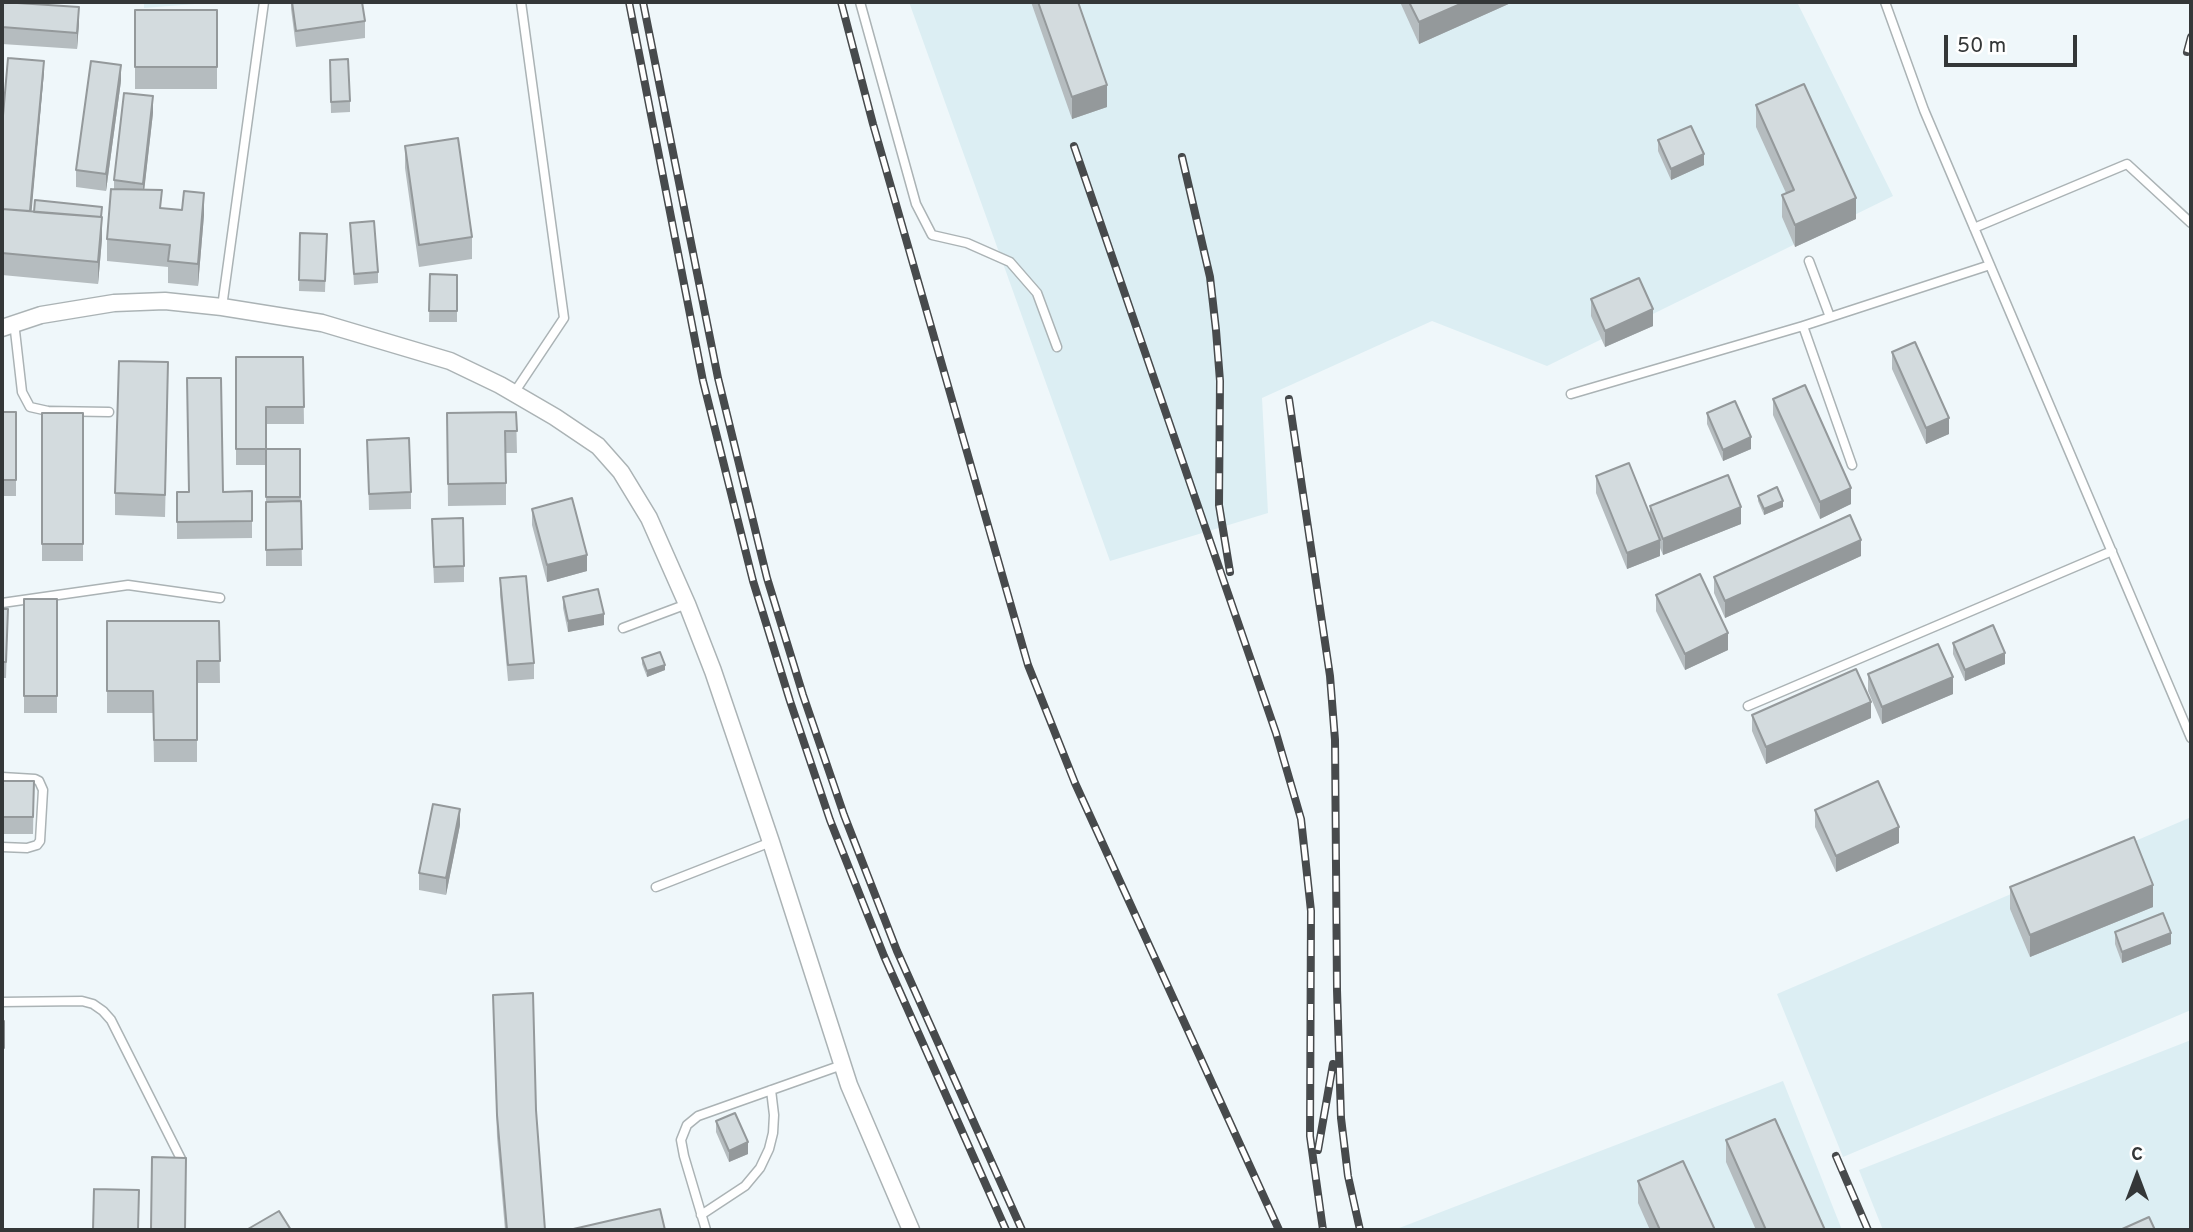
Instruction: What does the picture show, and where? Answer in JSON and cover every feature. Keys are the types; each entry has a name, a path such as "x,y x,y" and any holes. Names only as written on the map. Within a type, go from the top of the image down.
{"street":[{"path":"8,325 41,315 114,303 165,301 323,323 450,361 514,393 598,446 621,472 649,518 687,604 713,671 771,842 849,1085 911,1230"}],"lane":[{"path":"222,307 264,2"},
{"path":"514,393 564,318 521,2"},
{"path":"860,2 916,204 932,235 967,243 1010,262 1037,293 1057,347"},
{"path":"1885,2 1924,110 2191,738"},
{"path":"1974,228 2127,164 2191,223"},
{"path":"1809,261 1830,317"},
{"path":"1571,394 1803,326 1990,265"},
{"path":"8,325 22,391 30,407 48,411 109,412"},
{"path":"1803,326 1852,464"},
{"path":"1748,706 2112,551"},
{"path":"2,603 128,585 220,598"},
{"path":"623,628 687,604"},
{"path":"2,777 35,779 43,790 40,841 33,847 2,847"},
{"path":"656,887 771,842"},
{"path":"2,1002 82,1001 103,1011 111,1020 181,1158"},
{"path":"706,1230 684,1156 682,1132 687,1125 698,1116 842,1065"},
{"path":"701,1215 745,1186 760,1168 773,1133 771,1090"}],"shaded area":[{"path":"144,2 220,2 144,8"},
{"path":"909,2 1797,2 1893,196 1547,366 1432,321 1262,398 1268,513 1110,561"},
{"path":"2189,818 2191,1010 1843,1157 1777,994"},
{"path":"2191,1040 2191,1230 1883,1230 1859,1170"},
{"path":"1783,1081 1842,1230 1394,1230"}],"building":[{"path":"2,2 79,7 77,33 2,27"},
{"path":"292,2 362,2 365,21 296,31"},
{"path":"1038,2 1078,2 1107,85 1072,97"},
{"path":"1409,2 1465,2 1419,22"},
{"path":"135,10 217,10 217,67 135,67"},
{"path":"8,58 44,61 30,211 2,209 2,127"},
{"path":"348,59 350,101 331,102 330,60"},
{"path":"91,61 121,65 106,174 76,170"},
{"path":"1804,84 1856,198 1795,225 1782,195 1794,190 1756,105"},
{"path":"124,93 153,96 143,184 114,180"},
{"path":"1691,126 1704,154 1671,169 1658,140"},
{"path":"458,138 472,237 419,245 405,146"},
{"path":"111,189 162,190 160,208 182,210 184,191 204,193 198,264 168,261 170,245 107,239"},
{"path":"35,200 102,207 101,217 34,212"},
{"path":"2,209 102,217 98,262 2,253"},
{"path":"374,221 378,272 354,274 350,223"},
{"path":"300,233 327,234 325,281 299,280"},
{"path":"430,274 457,275 457,311 429,311"},
{"path":"1639,278 1653,309 1605,331 1591,299"},
{"path":"1915,342 1949,418 1926,428 1892,352"},
{"path":"236,357 303,357 304,407 266,407 266,449 236,449"},
{"path":"119,361 168,362 165,495 115,493"},
{"path":"187,378 221,378 223,492 252,491 252,521 177,522 177,492 189,492"},
{"path":"1805,385 1851,488 1820,502 1773,399"},
{"path":"1735,401 1751,437 1723,450 1707,413"},
{"path":"2,412 16,412 16,480 2,480"},
{"path":"516,412 517,431 505,431 506,483 448,484 447,413"},
{"path":"42,413 83,413 83,544 42,544"},
{"path":"409,438 411,492 369,494 367,440"},
{"path":"266,449 300,449 300,497 266,497"},
{"path":"1629,463 1660,540 1627,553 1596,476"},
{"path":"1728,475 1741,507 1663,539 1650,506"},
{"path":"1777,487 1783,501 1764,509 1758,496"},
{"path":"572,498 587,555 547,565 532,509"},
{"path":"301,501 302,549 266,550 266,502"},
{"path":"1850,515 1861,540 1725,601 1714,577"},
{"path":"463,518 464,566 434,567 432,519"},
{"path":"1700,574 1728,633 1685,654 1656,595"},
{"path":"526,576 534,663 508,665 500,578"},
{"path":"598,589 604,614 568,621 563,597"},
{"path":"24,599 57,599 57,696 24,696"},
{"path":"2,609 8,609 6,662 2,662"},
{"path":"107,621 219,621 220,661 197,661 197,740 154,740 153,691 107,691"},
{"path":"1993,625 2005,653 1965,670 1953,643"},
{"path":"1938,644 1953,677 1882,707 1868,674"},
{"path":"660,652 665,665 647,671 642,658"},
{"path":"1856,669 1871,702 1766,747 1752,715"},
{"path":"2,781 34,781 33,817 2,817"},
{"path":"1878,781 1899,827 1836,856 1815,810"},
{"path":"433,804 460,809 446,878 419,873"},
{"path":"2134,837 2153,885 2030,935 2010,887"},
{"path":"2163,913 2171,933 2122,952 2115,932"},
{"path":"533,993 536,1110 545,1230 507,1230 497,1115 493,995"},
{"path":"4,1021 4,1048 2,1048"},
{"path":"735,1113 748,1142 729,1151 716,1121"},
{"path":"1775,1119 1825,1230 1766,1230 1726,1140"},
{"path":"152,1157 186,1158 185,1230 151,1230"},
{"path":"1683,1161 1715,1230 1660,1230 1638,1181"},
{"path":"94,1189 139,1190 138,1230 93,1230"},
{"path":"660,1209 665,1230 569,1230"},
{"path":"279,1211 291,1230 248,1229"},
{"path":"2149,1217 2155,1230 2120,1230"}],"railway":[{"path":"629,2 703,381 753,581 830,820 884,956 1006,1230"},
{"path":"643,2 718,378 767,578 803,695 844,815 897,951 1022,1230"},
{"path":"841,2 873,124 1028,665 1075,783 1279,1230"},
{"path":"2187,52 2191,37"},
{"path":"1074,146 1276,733 1301,819 1311,911 1310,1136 1323,1230"},
{"path":"1182,157 1210,277 1220,381 1219,505 1230,572"},
{"path":"1289,399 1330,676 1335,740 1341,1118 1348,1176 1360,1230"},
{"path":"1318,1150 1333,1064"},
{"path":"1836,1156 1868,1230"}]}
